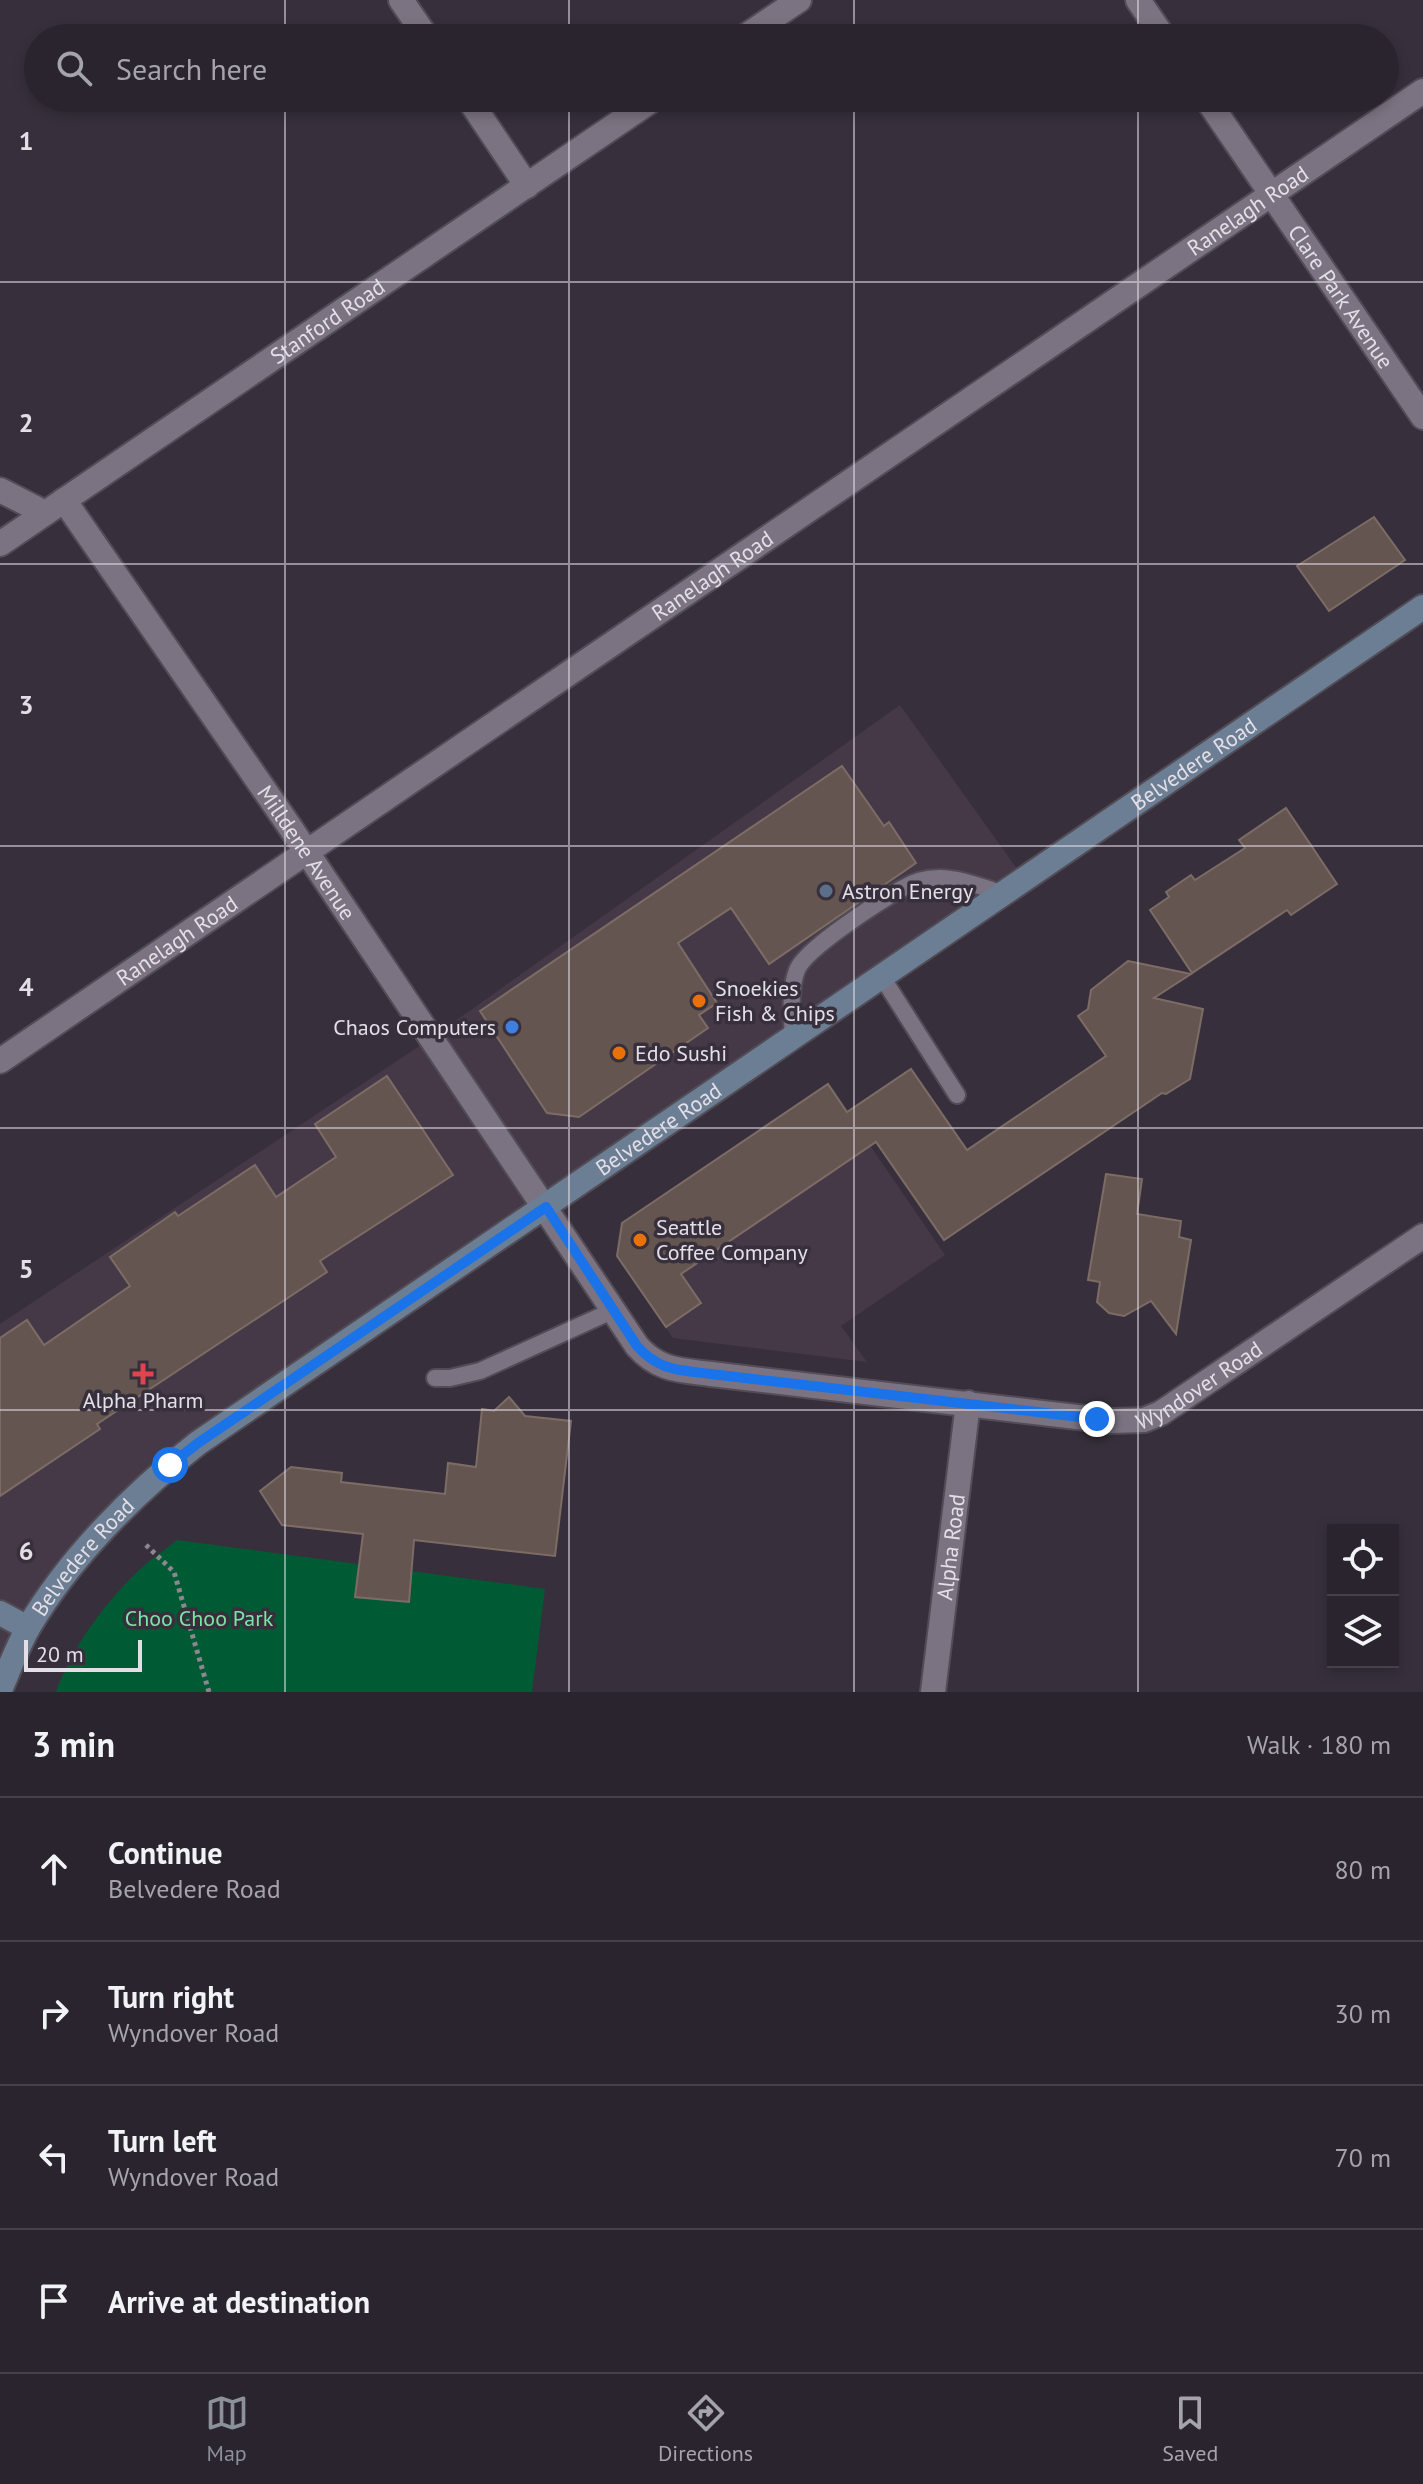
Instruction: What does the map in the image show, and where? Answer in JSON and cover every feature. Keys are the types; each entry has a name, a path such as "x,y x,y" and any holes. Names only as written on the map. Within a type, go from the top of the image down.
{"main road":[{"name":"Belvedere Road","path":"3,1674 28,1628 99,1535 170,1465 198,1443 1423,607"},
{"path":"0,1613 28,1628"}],"street":[{"path":"401,0 417,24"},
{"path":"764,24 799,0"},
{"path":"1138,0 1154,24"},
{"name":"Ranelagh Road","path":"1399,107 1423,91"},
{"path":"477,112 527,186"},
{"name":"Stanford Road","path":"0,544 635,112"},
{"name":"Clare Park Avenue","path":"1216,112 1423,417"},
{"name":"Ranelagh Road","path":"0,1061 1392,112"},
{"name":"Milldene Avenue","path":"0,490 55,507 306,851 546,1207"},
{"name":"Wyndover Road","path":"546,1207 649,1359 675,1369 1111,1421 1144,1420 1161,1413 1423,1236"},
{"name":"Alpha Road","path":"933,1692 968,1403"}],"lane":[{"path":"793,1038 792,1002 797,971 802,960 814,948 903,888 928,879 968,882 1005,894"},
{"path":"882,977 957,1095"},
{"path":"435,1378 480,1371 614,1310"}],"path":[{"path":"146,1545 174,1572 209,1692"}],"shaded area":[{"path":"900,705 1025,880 198,1442 99,1535 0,1690 0,1324 430,1039"},
{"path":"828,1084 945,1255 841,1326 867,1362 673,1338 617,1256 622,1223"}],"green space":[{"name":"Choo Choo Park","path":"177,1540 545,1589 532,1692 56,1692 88,1630 110,1602 138,1571"}],"building":[{"path":"1374,517 1405,560 1329,611 1297,566"},
{"path":"842,766 884,826 889,822 916,863 769,964 731,908 678,943 717,1003 699,1015 708,1028 579,1117 547,1113 480,1011"},
{"path":"1286,808 1337,884 1291,915 1287,910 1192,973 1150,910 1169,897 1166,892 1191,875 1195,880 1245,848 1239,840"},
{"path":"1128,961 1191,974 1154,998 1203,1009 1190,1079 1166,1094 1162,1093 944,1240 876,1142 681,1274 701,1303 666,1327 617,1256 622,1223 828,1084 847,1112 911,1069 967,1150 1106,1056 1078,1016 1088,1009 1091,990"},
{"path":"387,1076 453,1175 320,1261 327,1272 97,1424 100,1429 0,1496 0,1338 27,1320 44,1345 130,1286 110,1257 175,1212 178,1216 255,1165 276,1197 336,1157 315,1124"},
{"path":"1106,1174 1142,1179 1137,1214 1181,1221 1179,1237 1191,1240 1176,1334 1151,1301 1124,1316 1109,1313 1097,1302 1100,1282 1088,1280"},
{"path":"509,1397 525,1416 571,1421 555,1556 414,1540 409,1602 355,1597 363,1534 282,1525 260,1491 291,1467 342,1473 341,1482 445,1494 448,1463 476,1467 482,1409 494,1411"}],"place":[{"name":"Astron Energy","path":"826,891"},
{"name":"Snoekies Fish & Chips","path":"699,1001"},
{"name":"Chaos Computers","path":"512,1027"},
{"name":"Edo Sushi","path":"619,1053"},
{"name":"Seattle Coffee Company","path":"640,1240"},
{"name":"Alpha Pharm","path":"143,1374"}],"route":[{"path":"170,1465 546,1207 637,1346 659,1365 711,1374 1097,1419"}]}
